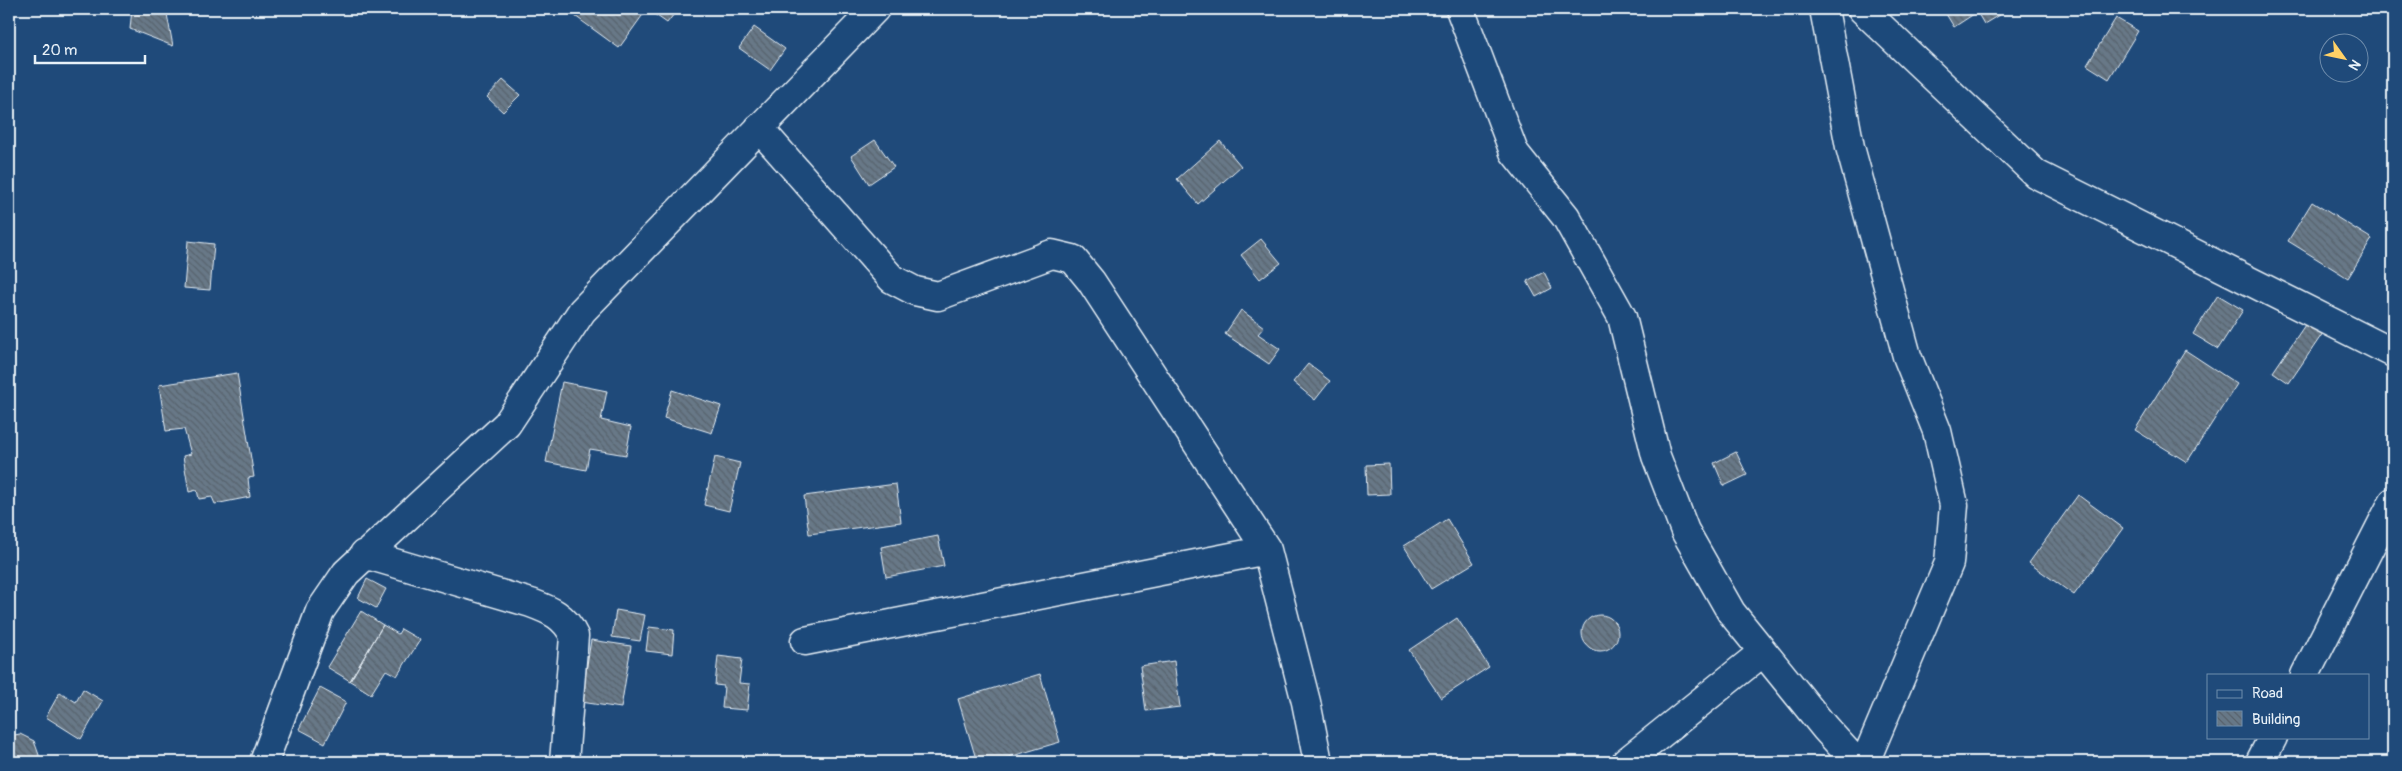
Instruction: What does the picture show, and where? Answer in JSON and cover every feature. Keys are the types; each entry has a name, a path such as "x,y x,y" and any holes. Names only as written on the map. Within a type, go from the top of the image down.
{"street":[{"path":"264,762 320,611 346,573 364,554 474,457 507,424 582,311 875,9"},
{"path":"1460,9 1514,152 1566,216 1622,317 1656,456 1684,531 1731,612 1825,728 1856,762"},
{"path":"1824,9 1850,147 1907,356 1937,431 1954,505 1948,563 1865,762"},
{"path":"1862,9 2036,174 2393,353"},
{"path":"759,128 892,279 915,291 938,296 1052,254 1073,258 1091,281 1266,550 1306,702 1318,762"},
{"path":"2306,674 2393,502"},
{"path":"805,641 1266,550"},
{"path":"364,554 531,603 552,611 568,623 574,636 564,762"},
{"path":"1626,762 1763,652"},
{"path":"2260,762 2272,738"}],"building":[{"path":"132,9 166,9 173,46 130,29"},
{"path":"581,9 647,9 619,48 575,16"},
{"path":"647,9 678,9 667,23"},
{"path":"1943,9 2002,9 2004,12 1984,24 1977,12 1954,27"},
{"path":"2116,18 2138,31 2109,79 2087,65"},
{"path":"754,27 785,49 770,70 739,48"},
{"path":"503,80 520,95 503,112 487,97"},
{"path":"875,140 894,167 869,184 851,156"},
{"path":"1220,141 1241,166 1198,204 1177,179"},
{"path":"2312,202 2372,239 2348,278 2288,241"},
{"path":"1261,239 1281,263 1260,279 1241,255"},
{"path":"188,241 214,244 210,290 184,288"},
{"path":"1544,272 1552,288 1536,297 1527,281"},
{"path":"2218,295 2243,310 2218,349 2193,334"},
{"path":"1241,310 1264,327 1258,334 1280,349 1269,364 1225,334"},
{"path":"2307,322 2323,333 2289,383 2273,372"},
{"path":"2185,350 2237,384 2187,462 2135,430"},
{"path":"1308,364 1330,381 1315,400 1293,382"},
{"path":"237,373 254,477 248,478 250,497 215,504 212,497 199,499 197,490 189,492 183,456 191,454 184,429 166,431 159,385"},
{"path":"562,382 607,391 601,420 631,427 626,455 590,449 586,470 546,462"},
{"path":"672,390 721,406 712,433 664,418"},
{"path":"1736,452 1747,475 1724,486 1714,463"},
{"path":"715,457 740,463 729,511 704,505"},
{"path":"1389,464 1390,494 1367,495 1366,465"},
{"path":"896,484 901,522 809,534 804,496"},
{"path":"2078,495 2123,528 2074,595 2029,563"},
{"path":"1447,519 1474,563 1431,589 1404,546"},
{"path":"938,536 944,566 886,577 881,547"},
{"path":"367,579 386,589 376,608 358,598"},
{"path":"616,610 645,615 640,641 612,637"},
{"path":"361,611 383,625 350,681 327,667"},
{"path":"1600,615 1612,621 1618,633 1612,645 1600,651 1588,645 1582,633 1588,621"},
{"path":"1457,618 1489,667 1441,698 1409,650"},
{"path":"383,625 398,634 401,629 420,640 397,676 386,670 371,694 350,681"},
{"path":"649,627 674,630 672,654 646,651"},
{"path":"591,640 631,646 621,708 581,702"},
{"path":"718,656 742,659 739,683 750,684 747,710 722,708 724,686 715,685"},
{"path":"1174,661 1180,707 1146,711 1140,666"},
{"path":"1040,674 1060,742 992,762 977,762 958,699"},
{"path":"320,688 346,702 325,743 299,729"},
{"path":"83,689 103,701 81,739 46,717 60,692 76,702"},
{"path":"20,734 34,741 39,755 39,762 9,762 9,736"}]}
